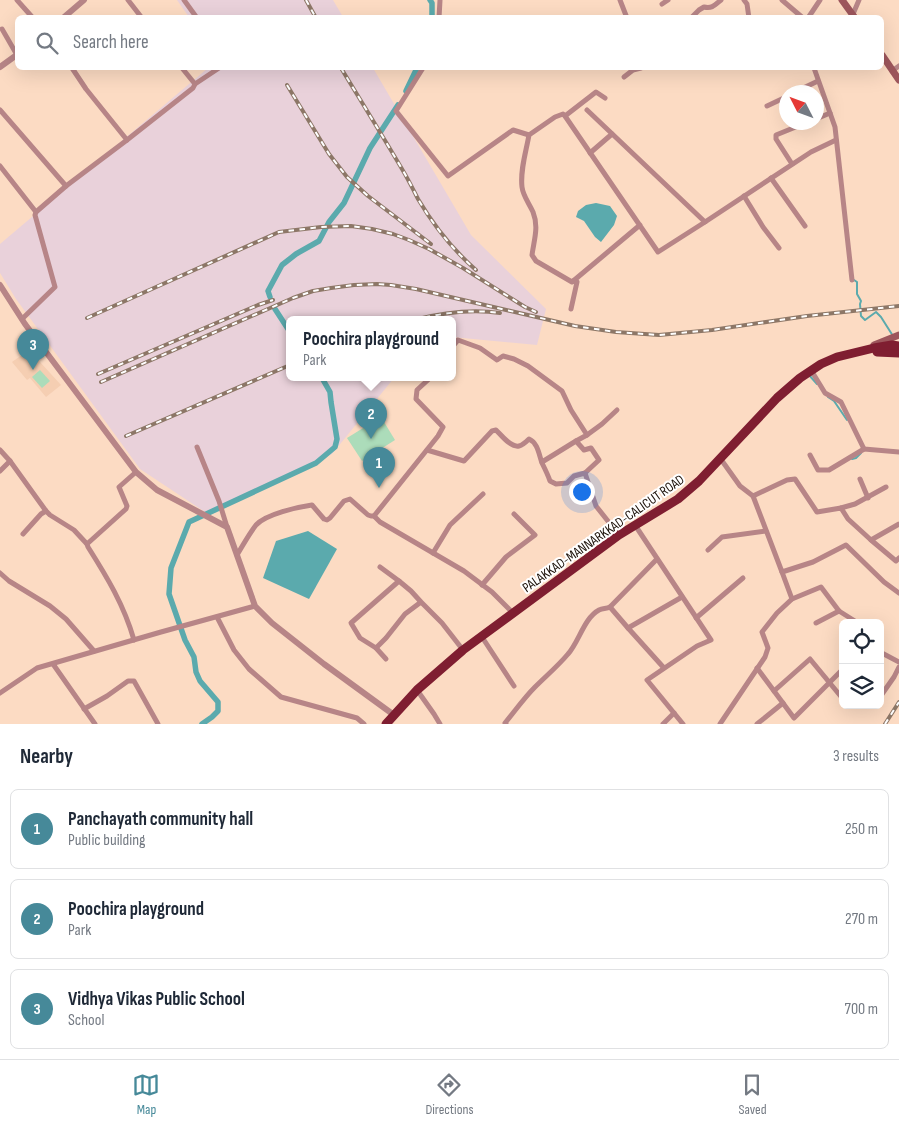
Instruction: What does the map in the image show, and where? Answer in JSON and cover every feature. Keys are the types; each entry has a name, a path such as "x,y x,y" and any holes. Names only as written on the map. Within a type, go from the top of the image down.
{"highway":[{"name":"PALAKKAD-MANNARKKAD-CALICUT ROAD","path":"386,724 417,690 463,650 619,535 678,498 699,481 777,398 800,378 811,370 837,357 892,345 899,346"},
{"name":"PALAKKAD-MANNARKKAD-CALICUT ROAD","path":"860,352 899,353"}],"main road":[{"path":"842,0 853,15"},
{"path":"884,58 899,80"},
{"path":"860,352 899,335"}],"street":[{"path":"17,0 30,15"},
{"path":"66,15 84,0"},
{"path":"128,0 140,15"},
{"path":"184,0 194,15"},
{"path":"439,15 440,0"},
{"path":"620,0 626,15"},
{"path":"662,4 668,0"},
{"path":"695,15 704,7 712,7 721,0"},
{"path":"744,0 747,4 749,15"},
{"path":"782,0 800,15"},
{"path":"810,15 820,0"},
{"path":"854,15 859,0"},
{"path":"2,30 15,51"},
{"path":"0,67 15,56"},
{"path":"892,71 899,66"},
{"path":"73,70 86,89 127,140"},
{"path":"184,70 195,84"},
{"path":"36,212 195,84 216,70"},
{"path":"423,70 396,111 448,176 513,130 529,136"},
{"path":"624,77 634,70"},
{"path":"815,70 835,127 852,280"},
{"path":"810,85 818,81"},
{"path":"565,116 596,92 605,98"},
{"path":"767,106 779,100"},
{"path":"0,110 66,186"},
{"path":"587,110 705,222"},
{"path":"824,116 830,113"},
{"path":"571,309 577,282 572,282 538,263 533,258 536,222 522,187 522,172 529,136 555,117 563,114 565,116 658,252 811,152 836,140"},
{"path":"788,130 776,135 776,138 792,164"},
{"path":"590,153 612,134"},
{"path":"0,166 36,212 35,215 55,287 22,319"},
{"path":"771,178 805,226"},
{"path":"744,196 763,227 779,248"},
{"path":"573,281 640,225"},
{"path":"1,289 136,472 157,490 227,527"},
{"path":"456,342 458,340 480,348 497,360 503,356 528,366 562,391 586,435"},
{"path":"811,370 825,393 841,402 864,450"},
{"path":"374,516 438,436 443,427 416,399 417,390 427,381"},
{"path":"542,462 602,424 617,410"},
{"path":"427,450 464,461 492,431 496,430 516,446 521,446 531,439 540,454 550,482 556,484 567,483 574,476 585,473 599,460 591,448 584,450 576,440"},
{"path":"197,447 219,501 255,606 272,623 324,664 394,715"},
{"path":"0,450 10,460 46,511 74,530 87,544 108,579 128,620 134,640"},
{"path":"810,455 818,470 829,470 864,450 899,452"},
{"path":"720,458 740,486 753,496 792,599"},
{"path":"0,471 10,460"},
{"path":"87,544 126,509 127,506 119,487 136,472"},
{"path":"585,473 596,506 619,535"},
{"path":"753,496 787,480 795,479 816,512 855,504 886,487"},
{"path":"860,479 868,498"},
{"path":"433,553 450,525 483,494"},
{"path":"237,555 258,523 268,517 297,507 312,505 327,520 344,501 350,499 368,515 374,516 380,522 464,571 492,592 513,613"},
{"path":"841,508 848,519 871,540 896,560 899,558"},
{"path":"23,534 46,511"},
{"path":"482,585 506,557 535,535 514,514"},
{"path":"871,540 899,524"},
{"path":"635,525 711,640 697,646 646,680 683,724"},
{"path":"708,550 722,537 766,531"},
{"path":"782,572 813,562 846,545 884,582 899,593"},
{"path":"506,724 535,687 570,653 582,629 591,618 599,610 610,607 657,559"},
{"path":"380,567 410,591 442,623 463,650"},
{"path":"0,573 50,606 66,619 94,651"},
{"path":"696,618 743,578"},
{"path":"386,659 376,648 360,638 351,623 399,581"},
{"path":"720,724 765,657 768,648 762,632 777,613 792,599 821,586 839,611 852,619"},
{"path":"628,628 682,597"},
{"path":"376,648 406,614 421,602"},
{"path":"0,692 37,668 255,606"},
{"path":"610,607 664,668"},
{"path":"816,623 839,611"},
{"path":"217,617 234,650 249,669 281,697 357,718 364,724"},
{"path":"482,637 514,686"},
{"path":"884,654 899,662"},
{"path":"774,691 810,659 839,694"},
{"path":"53,664 95,724"},
{"path":"884,692 899,667"},
{"path":"758,668 794,718 839,673"},
{"path":"84,708 107,696 128,681 134,681 158,724"},
{"path":"417,690 440,724"},
{"path":"757,724 783,703"},
{"path":"663,724 674,713"}],"shaded area":[{"path":"177,0 333,0 342,15 188,15"},
{"path":"206,70 374,70 471,235 546,309 537,345 456,337 456,316 286,316 286,381 392,381 332,454 208,514 140,469 16,299 0,273 0,244"},
{"path":"29,350 61,385 46,397 30,378 27,380 12,362"}],"green space":[{"path":"40,370 50,381 42,388 32,377"},
{"path":"381,417 395,440 362,461 347,438"}],"water":[{"path":"596,203 610,206 617,216 614,225 601,242 595,237 584,221 576,217 578,211 586,205"},
{"path":"308,531 337,549 309,599 263,578 276,541"}],"waterway":[{"path":"430,0 432,3 432,15"},
{"path":"406,91 416,70"},
{"path":"270,297 268,291 282,265 296,254 319,241 329,222 344,203 370,148 398,105"},
{"path":"854,280 857,282 857,294 861,301 861,316 865,320 876,312 893,336"},
{"path":"275,309 286,326"},
{"path":"809,375 817,384"},
{"path":"202,724 218,711 218,702 200,681 196,672 194,657 185,640 169,594 171,568 189,522 316,463 335,447 337,439 330,392 324,381"},
{"path":"828,397 834,401 847,420"},
{"path":"852,459 861,453"}],"railway":[{"path":"306,0 314,15"},
{"path":"342,70 430,219 451,245 476,270"},
{"path":"287,85 329,154 347,177 368,196 431,244"},
{"path":"87,318 279,232 351,226 393,234 429,249 536,312"},
{"path":"101,382 293,298 313,291 354,285 377,284 416,289 575,326 616,332 659,335 899,306"},
{"path":"98,374 273,300"},
{"path":"431,316 479,311 500,313"},
{"path":"126,436 286,367"},
{"path":"885,724 899,702"}],"place":[{"name":"Vidhya Vikas Public School","path":"33,370"},
{"name":"Poochira playground","path":"371,439"},
{"name":"Panchayath community hall","path":"379,488"}]}
